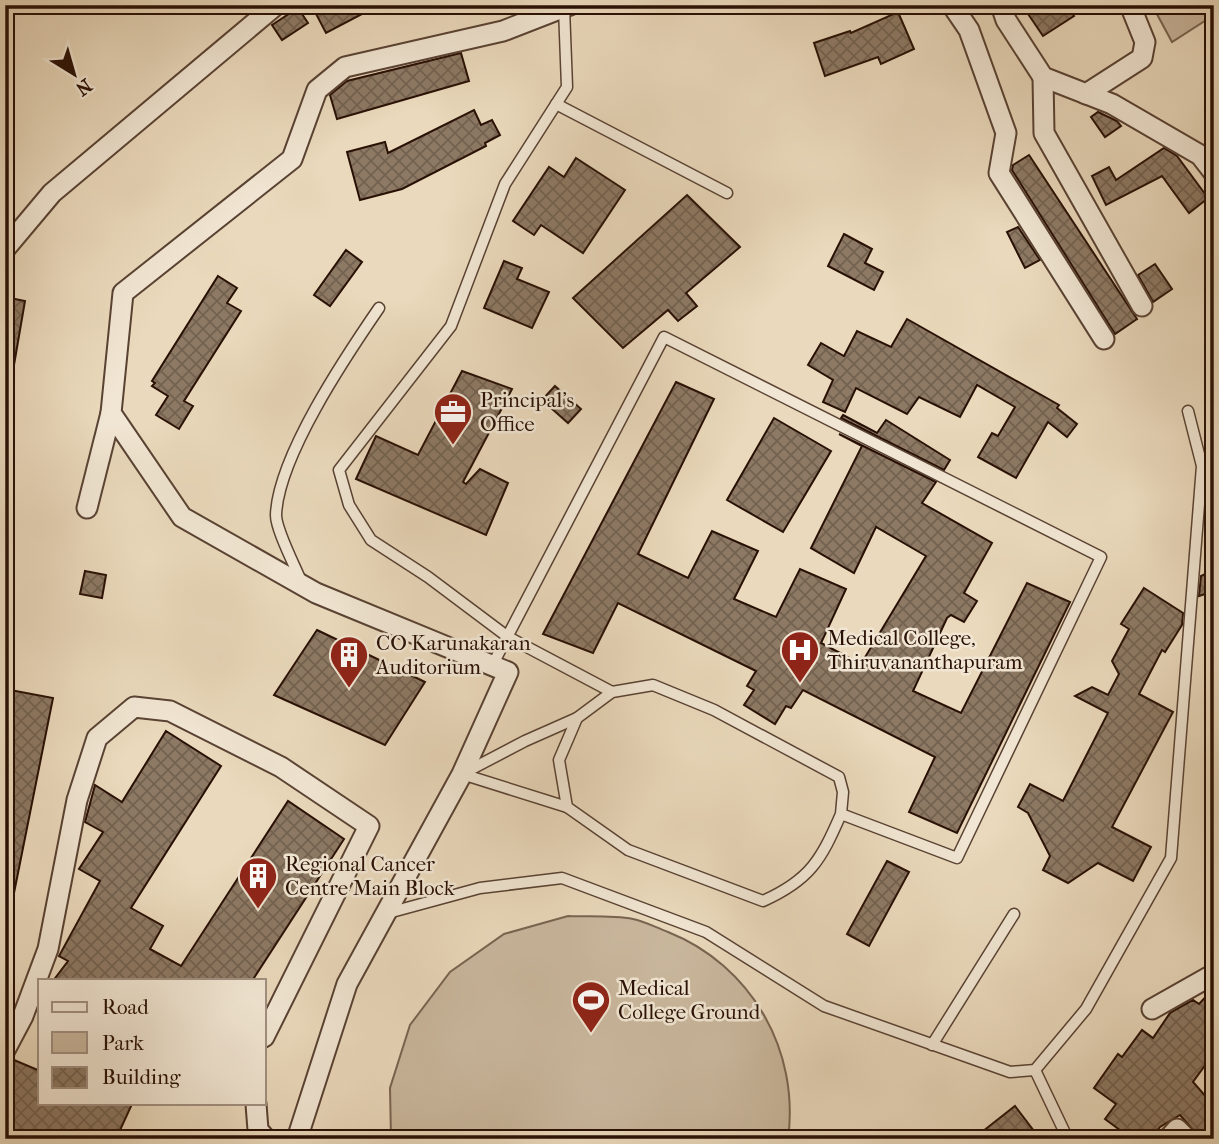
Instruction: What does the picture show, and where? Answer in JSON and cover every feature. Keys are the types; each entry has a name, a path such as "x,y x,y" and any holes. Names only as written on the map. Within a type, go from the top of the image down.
{"street":[{"path":"5,249 52,193 276,5"},
{"path":"951,5 969,30 1006,133 999,173 1104,339"},
{"path":"1001,5 1006,20 1042,77 1044,133 1142,306"},
{"path":"1086,93 1142,56 1145,42 1130,5"},
{"path":"86,508 111,413 123,293 292,159 317,90 345,67 503,31 567,6"},
{"path":"1042,77 1112,104 1200,155 1214,173"},
{"path":"111,413 183,517 303,585 508,672 463,774 347,984 297,1139"},
{"path":"5,1050 23,1016 48,949 77,800 97,738 134,707 170,711 281,767 369,826 266,1033"},
{"path":"1152,1009 1214,974"},
{"path":"256,1106 259,1136"},
{"path":"1168,1139 1177,1129 1187,1139"}],"lane":[{"path":"567,6 567,87 505,184 451,326 339,470 349,505 371,540 428,577 508,637 612,692"},
{"path":"556,104 727,193"},
{"path":"303,585 276,517 290,462 338,368 379,308"},
{"path":"492,666 664,337 1101,556 957,858 841,814"},
{"path":"386,914 480,888 562,878 706,932 824,1006 1010,1073 1035,1069 1086,1009 1171,858 1202,466 1188,411"},
{"path":"653,685 714,710 839,777 843,792 841,814 824,855 792,888 763,901 628,850 567,807 463,774 524,740 577,718 612,692 653,685"},
{"path":"567,807 559,760 577,718"},
{"path":"932,1045 1014,914"},
{"path":"1035,1069 1065,1133"}],"green space":[{"path":"1152,5 1214,5 1214,15 1172,42"},
{"name":"Medical College Ground","path":"568,916 617,917 642,921 697,947 723,966 746,989 764,1014 777,1043 786,1074 790,1106 788,1139 391,1139 390,1088 410,1025 450,972 504,934"}],"building":[{"path":"324,5 379,5 326,33 314,10"},
{"path":"1022,5 1066,5 1074,16 1043,36"},
{"path":"298,8 308,23 282,40 272,25"},
{"path":"898,12 914,49 881,64 878,57 825,76 814,43 850,31 851,33"},
{"path":"461,53 469,81 337,119 330,95 347,81"},
{"path":"474,110 481,125 492,120 500,135 485,143 486,146 402,189 360,200 347,152 385,142 388,153"},
{"path":"1098,112 1117,121 1121,126 1105,137 1091,117"},
{"path":"1164,148 1177,156 1208,198 1189,213 1162,176 1106,205 1092,176 1109,167 1116,180"},
{"path":"1029,155 1137,319 1115,334 1012,170 1013,165"},
{"path":"576,158 625,190 583,253 541,225 534,235 513,221 549,167 564,177"},
{"path":"687,195 740,247 686,293 697,306 678,321 668,310 623,348 573,298"},
{"path":"1018,227 1040,260 1025,268 1007,232"},
{"path":"844,234 872,249 865,263 883,272 874,290 828,266"},
{"path":"346,250 362,262 330,306 314,295"},
{"path":"504,261 522,268 517,279 549,292 532,328 484,308"},
{"path":"1155,264 1172,289 1153,302 1138,275"},
{"path":"218,276 237,288 227,303 241,311 184,401 193,406 179,429 156,415 168,396 152,386 155,383 152,381"},
{"path":"5,297 25,301 14,365 5,365"},
{"path":"907,319 1059,405 1057,408 1077,424 1067,437 1048,422 1016,478 978,457 992,433 998,436 1015,407 977,385 960,417 919,397 907,414 856,388 845,412 823,402 833,380 808,365 821,343 844,356 857,331 891,347"},
{"name":"Principal's Office","path":"462,371 512,389 463,482 466,484 480,469 508,483 486,535 356,479 376,436 418,455"},
{"path":"676,382 714,399 638,554 688,578 712,531 758,551 734,599 776,617 800,569 846,589 821,643 861,664 926,556 876,527 854,573 811,548 862,446 839,434 936,482 922,503 992,543 964,593 977,601 964,622 951,615 947,618 913,691 961,713 1027,583 1070,602 957,833 909,812 935,757 803,690 791,708 786,706 775,724 744,705 754,690 747,686 756,671 618,603 593,653 543,634"},
{"path":"555,386 581,409 568,423 542,400"},
{"path":"843,415 877,433 886,420 950,460 944,470 841,418"},
{"path":"774,418 831,451 783,532 727,500"},
{"path":"1214,570 1214,591 1199,596 1201,576"},
{"path":"85,571 106,575 102,598 80,594"},
{"path":"1144,588 1183,613 1182,625 1165,652 1162,650 1139,694 1173,712 1112,827 1151,847 1133,881 1098,863 1068,883 1043,870 1050,856 1028,813 1018,807 1030,784 1063,801 1108,713 1075,696 1092,687 1108,695 1119,674 1112,661 1129,629 1121,624"},
{"name":"CO Karunakaran Auditorium","path":"317,630 425,682 385,745 274,695"},
{"path":"5,689 53,698 13,898 5,898"},
{"path":"166,731 221,766 131,908 163,926 150,949 181,966 288,801 344,839 253,979 54,979 68,961 59,956 100,881 79,869 103,832 85,822 95,785 122,802"},
{"path":"887,861 909,872 869,946 847,934"},
{"path":"1214,988 1214,1053 1193,1082 1214,1106 1214,1139 1201,1139 1180,1115 1160,1127 1151,1139 1132,1139 1105,1119 1116,1104 1094,1088 1118,1054 1122,1057 1142,1030 1153,1038 1170,1013 1193,1000 1199,1004"},
{"path":"14,1060 38,1070 38,1106 131,1106 116,1139 5,1139 5,1079"},
{"path":"1015,1106 1034,1131 1023,1139 973,1139"}],"place":[{"name":"Principal's Office","path":"453,446"},
{"name":"Medical College, Thiruvananthapuram","path":"800,684"},
{"name":"CO Karunakaran Auditorium","path":"349,689"},
{"name":"Regional Cancer Centre Main Block","path":"258,910"},
{"name":"Medical College Ground","path":"591,1034"}]}
